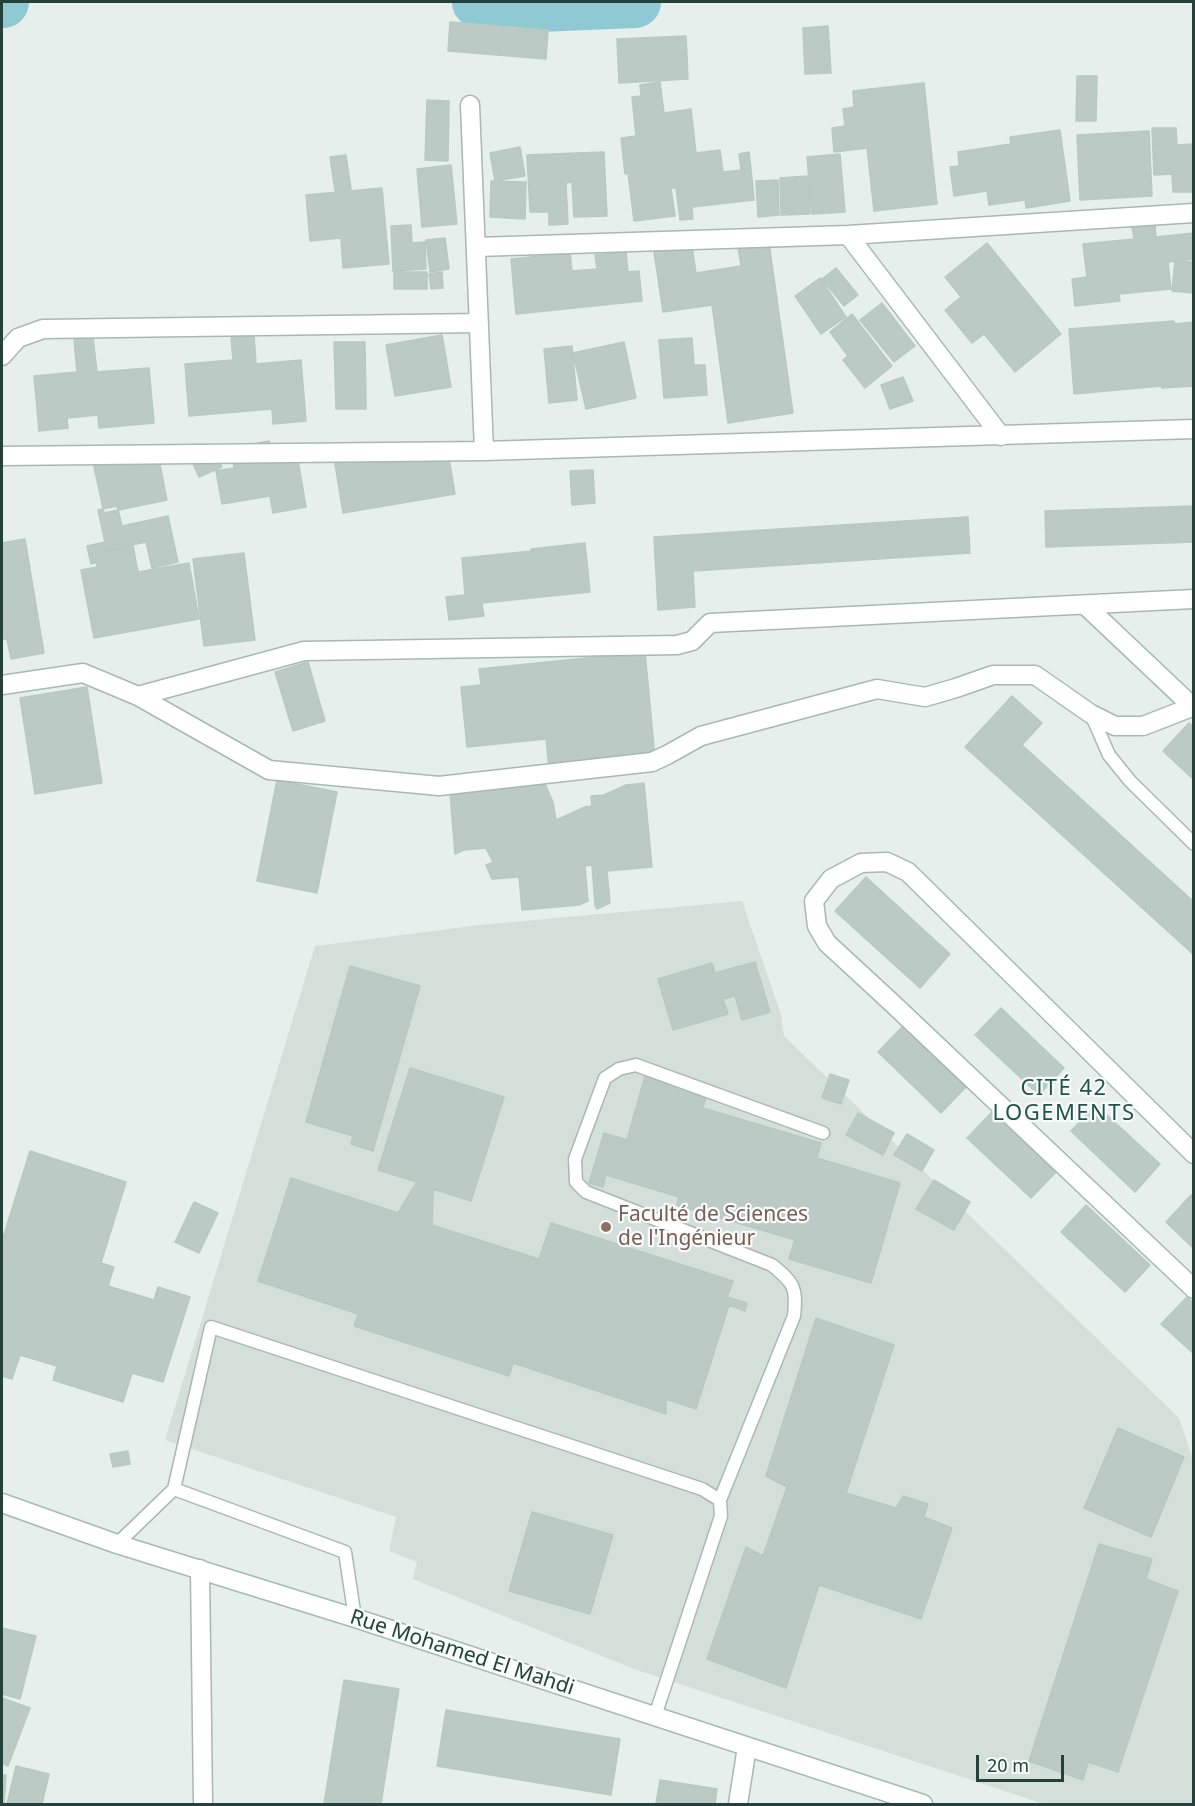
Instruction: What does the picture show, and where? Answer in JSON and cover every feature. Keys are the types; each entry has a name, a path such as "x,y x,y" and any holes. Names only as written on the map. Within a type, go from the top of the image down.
{"street":[{"path":"470,105 484,451"},
{"path":"477,246 848,235 1194,213"},
{"path":"848,235 1001,436"},
{"path":"2,356 18,338 43,329 479,323"},
{"path":"2,456 484,451 1194,429"},
{"path":"138,696 304,651 677,645 692,641 710,623 1194,599"},
{"path":"2,685 83,673 138,696 269,770 439,786 652,762 701,736 876,689 925,697 993,675 1035,675 1091,714 1115,726 1143,726 1193,708 1085,605"},
{"path":"1194,1154 908,872 887,862 861,863 831,879 814,901 817,926 827,944 1194,1288"},
{"name":"Rue Mohamed El Mahdi","path":"2,1503 117,1544 355,1618 923,1804"},
{"path":"200,1569 202,1804"},
{"path":"738,1804 747,1747"}],"lane":[{"path":"1091,714 1109,754 1130,781 1194,844"},
{"path":"655,1716 720,1516 720,1500 794,1316 796,1297 789,1279 772,1265 586,1192 576,1182 575,1159 605,1078 619,1069 636,1065 822,1133"},
{"path":"117,1544 174,1489 211,1327 702,1489 720,1500"},
{"path":"174,1489 345,1552 355,1618"}],"shaded area":[{"name":"Faculté de Sciences de l'Ingénieur","path":"742,901 781,1015 784,1036 1179,1418 1194,1463 1193,1804 1044,1804 634,1669 413,1579 417,1562 389,1551 396,1517 165,1440 315,946 480,925"}],"building":[{"path":"450,22 548,30 546,59 448,51"},
{"path":"828,26 831,73 805,74 803,28"},
{"path":"686,36 688,79 619,83 617,39"},
{"path":"1077,76 1097,76 1096,121 1076,121"},
{"path":"660,82 664,113 691,109 696,153 720,150 723,172 751,169 754,200 692,207 693,219 680,220 676,188 671,188 675,216 634,221 621,138 636,136 632,97 641,96 640,85"},
{"path":"924,83 937,204 874,211 867,148 834,152 832,128 845,126 843,109 854,107 853,91"},
{"path":"427,100 449,101 448,161 425,160"},
{"path":"1152,128 1176,128 1177,145 1194,144 1194,192 1173,192 1172,174 1154,175"},
{"path":"1060,130 1070,201 1026,208 1025,200 989,205 987,191 954,196 950,167 959,166 958,152 1011,144 1010,137"},
{"path":"1149,131 1152,196 1080,200 1077,135"},
{"path":"520,147 525,176 495,181 490,153"},
{"path":"604,152 607,216 574,217 572,182 566,183 568,224 549,225 549,212 530,212 527,155"},
{"path":"749,152 751,168 741,169 739,154"},
{"path":"840,154 845,212 812,214 807,157"},
{"path":"346,155 351,189 335,191 330,157"},
{"path":"451,165 457,224 422,227 417,169"},
{"path":"808,176 810,214 781,215 780,178"},
{"path":"778,180 779,215 758,217 756,181"},
{"path":"491,181 526,182 525,219 490,217"},
{"path":"382,188 389,264 343,268 341,238 310,241 306,195"},
{"path":"411,225 412,243 425,242 426,269 393,271 391,226"},
{"path":"1155,225 1156,237 1194,233 1194,259 1168,262 1171,289 1119,294 1120,301 1075,306 1072,279 1087,277 1083,244 1134,239 1132,227"},
{"path":"445,238 449,269 430,272 426,240"},
{"path":"769,243 793,413 728,423 712,305 663,312 654,252 692,246 696,273 741,266 738,247"},
{"path":"987,243 1061,334 1015,372 984,334 972,343 945,310 961,297 945,277"},
{"path":"626,252 628,272 639,271 642,301 516,314 511,259 570,253 572,271 597,269 595,255"},
{"path":"1175,261 1194,262 1194,293 1172,291"},
{"path":"836,268 858,295 844,306 822,279"},
{"path":"394,272 427,272 427,289 394,289"},
{"path":"442,272 443,288 431,289 429,274"},
{"path":"820,278 846,317 821,334 795,296"},
{"path":"882,303 915,346 894,362 860,320"},
{"path":"852,314 892,366 865,388 843,360 848,356 830,332"},
{"path":"1174,321 1175,324 1194,322 1194,386 1162,388 1161,386 1074,394 1069,329"},
{"path":"254,335 256,364 301,360 306,421 273,424 272,409 189,416 185,364 233,360 231,337"},
{"path":"442,335 451,387 395,396 386,345"},
{"path":"93,337 97,372 149,368 154,423 99,428 98,415 67,418 68,428 39,431 34,376 77,372 74,339"},
{"path":"692,338 694,365 705,365 707,395 664,398 659,340"},
{"path":"334,342 365,342 366,409 336,409"},
{"path":"624,342 636,398 586,409 573,353"},
{"path":"572,346 577,400 549,403 544,349"},
{"path":"903,377 913,401 890,409 881,385"},
{"path":"269,441 273,458 297,454 306,507 273,513 270,496 222,504 216,471 234,468 231,448"},
{"path":"447,446 455,494 343,513 334,458"},
{"path":"216,454 222,467 199,477 193,464"},
{"path":"159,459 167,500 104,513 93,462"},
{"path":"593,470 595,503 572,505 570,471"},
{"path":"117,506 122,526 168,516 178,562 152,568 146,542 93,553 95,563 91,564 87,546 105,542 98,510"},
{"path":"1194,506 1194,542 1046,547 1045,511"},
{"path":"968,517 970,553 693,571 695,607 658,610 654,537"},
{"path":"25,539 44,653 11,659 7,639 2,639 2,543"},
{"path":"585,543 590,592 482,603 484,616 449,620 446,597 465,595 462,558"},
{"path":"133,546 138,572 189,563 199,619 94,638 81,570 97,567 95,553"},
{"path":"244,553 255,640 204,646 193,559"},
{"path":"645,652 655,758 549,768 546,739 467,747 461,687 481,685 479,669"},
{"path":"308,662 325,721 293,731 275,672"},
{"path":"87,687 102,783 35,794 20,698"},
{"path":"1012,696 1042,723 1022,745 1194,902 1194,955 965,747"},
{"path":"1189,723 1194,727 1194,780 1163,751"},
{"path":"277,780 337,792 317,893 257,881"},
{"path":"644,783 652,867 607,871 610,903 597,909 592,865 585,866 588,901 579,905 522,910 519,877 492,879 486,865 493,862 486,848 464,850 455,854 450,793 545,784 553,802 556,820 592,806 591,796 604,795 626,785"},
{"path":"866,877 950,954 920,988 835,911"},
{"path":"755,962 770,1012 742,1020 735,996 723,999 728,1014 673,1030 658,979 712,963 715,973"},
{"path":"350,966 420,986 373,1151 351,1144 353,1136 306,1122"},
{"path":"1001,1008 1064,1068 1039,1095 975,1035"},
{"path":"903,1026 967,1086 941,1113 878,1052"},
{"path":"410,1068 504,1097 471,1201 433,1189 432,1225 539,1259 551,1223 733,1281 727,1297 747,1303 745,1311 729,1305 696,1409 666,1399 666,1414 513,1363 509,1376 354,1326 358,1314 258,1281 291,1178 398,1213 417,1182 378,1170"},
{"path":"830,1074 849,1080 841,1104 822,1098"},
{"path":"645,1076 707,1094 703,1108 821,1143 817,1158 900,1183 871,1283 789,1259 795,1240 677,1205 679,1197 606,1175 603,1187 589,1183 604,1133 627,1140"},
{"path":"1096,1105 1160,1164 1135,1192 1071,1131"},
{"path":"992,1112 1056,1172 1031,1198 967,1138"},
{"path":"858,1113 894,1133 883,1155 846,1135"},
{"path":"907,1134 934,1150 922,1171 894,1155"},
{"path":"30,1151 126,1182 101,1263 114,1267 108,1286 154,1300 158,1287 190,1297 163,1382 132,1373 123,1402 53,1380 57,1366 20,1355 12,1379 2,1376 2,1241"},
{"path":"934,1180 970,1202 954,1230 916,1209"},
{"path":"1191,1195 1194,1198 1194,1249 1166,1222"},
{"path":"194,1202 218,1213 199,1253 175,1242"},
{"path":"1086,1205 1150,1265 1125,1292 1061,1232"},
{"path":"1187,1297 1194,1304 1194,1354 1161,1324"},
{"path":"816,1318 894,1345 846,1493 896,1508 903,1496 928,1504 924,1517 952,1528 921,1619 819,1585 786,1688 707,1659 746,1547 763,1556 787,1487 766,1476"},
{"path":"1118,1428 1184,1457 1151,1537 1084,1508"},
{"path":"128,1451 130,1464 113,1467 110,1454"},
{"path":"532,1512 613,1535 590,1614 509,1591"},
{"path":"1099,1544 1152,1559 1146,1579 1178,1591 1118,1772 1088,1762 1083,1780 1029,1761"},
{"path":"2,1628 36,1636 20,1699 2,1694"},
{"path":"344,1680 399,1689 381,1804 324,1804"},
{"path":"2,1698 30,1708 8,1766 2,1763"},
{"path":"446,1710 620,1739 611,1795 437,1766"},
{"path":"16,1766 49,1774 42,1804 7,1804"},
{"path":"2,1775 6,1775 4,1804 2,1804"},
{"path":"660,1780 717,1789 715,1804 656,1804"}],"waterway":[{"path":"478,2 515,7 635,2"}],"place":[{"name":"Faculté de Sciences de l'Ingénieur","path":"606,1227"}],"district":[{"name":"CITÉ 42 LOGEMENTS","path":"1064,1102"}]}
